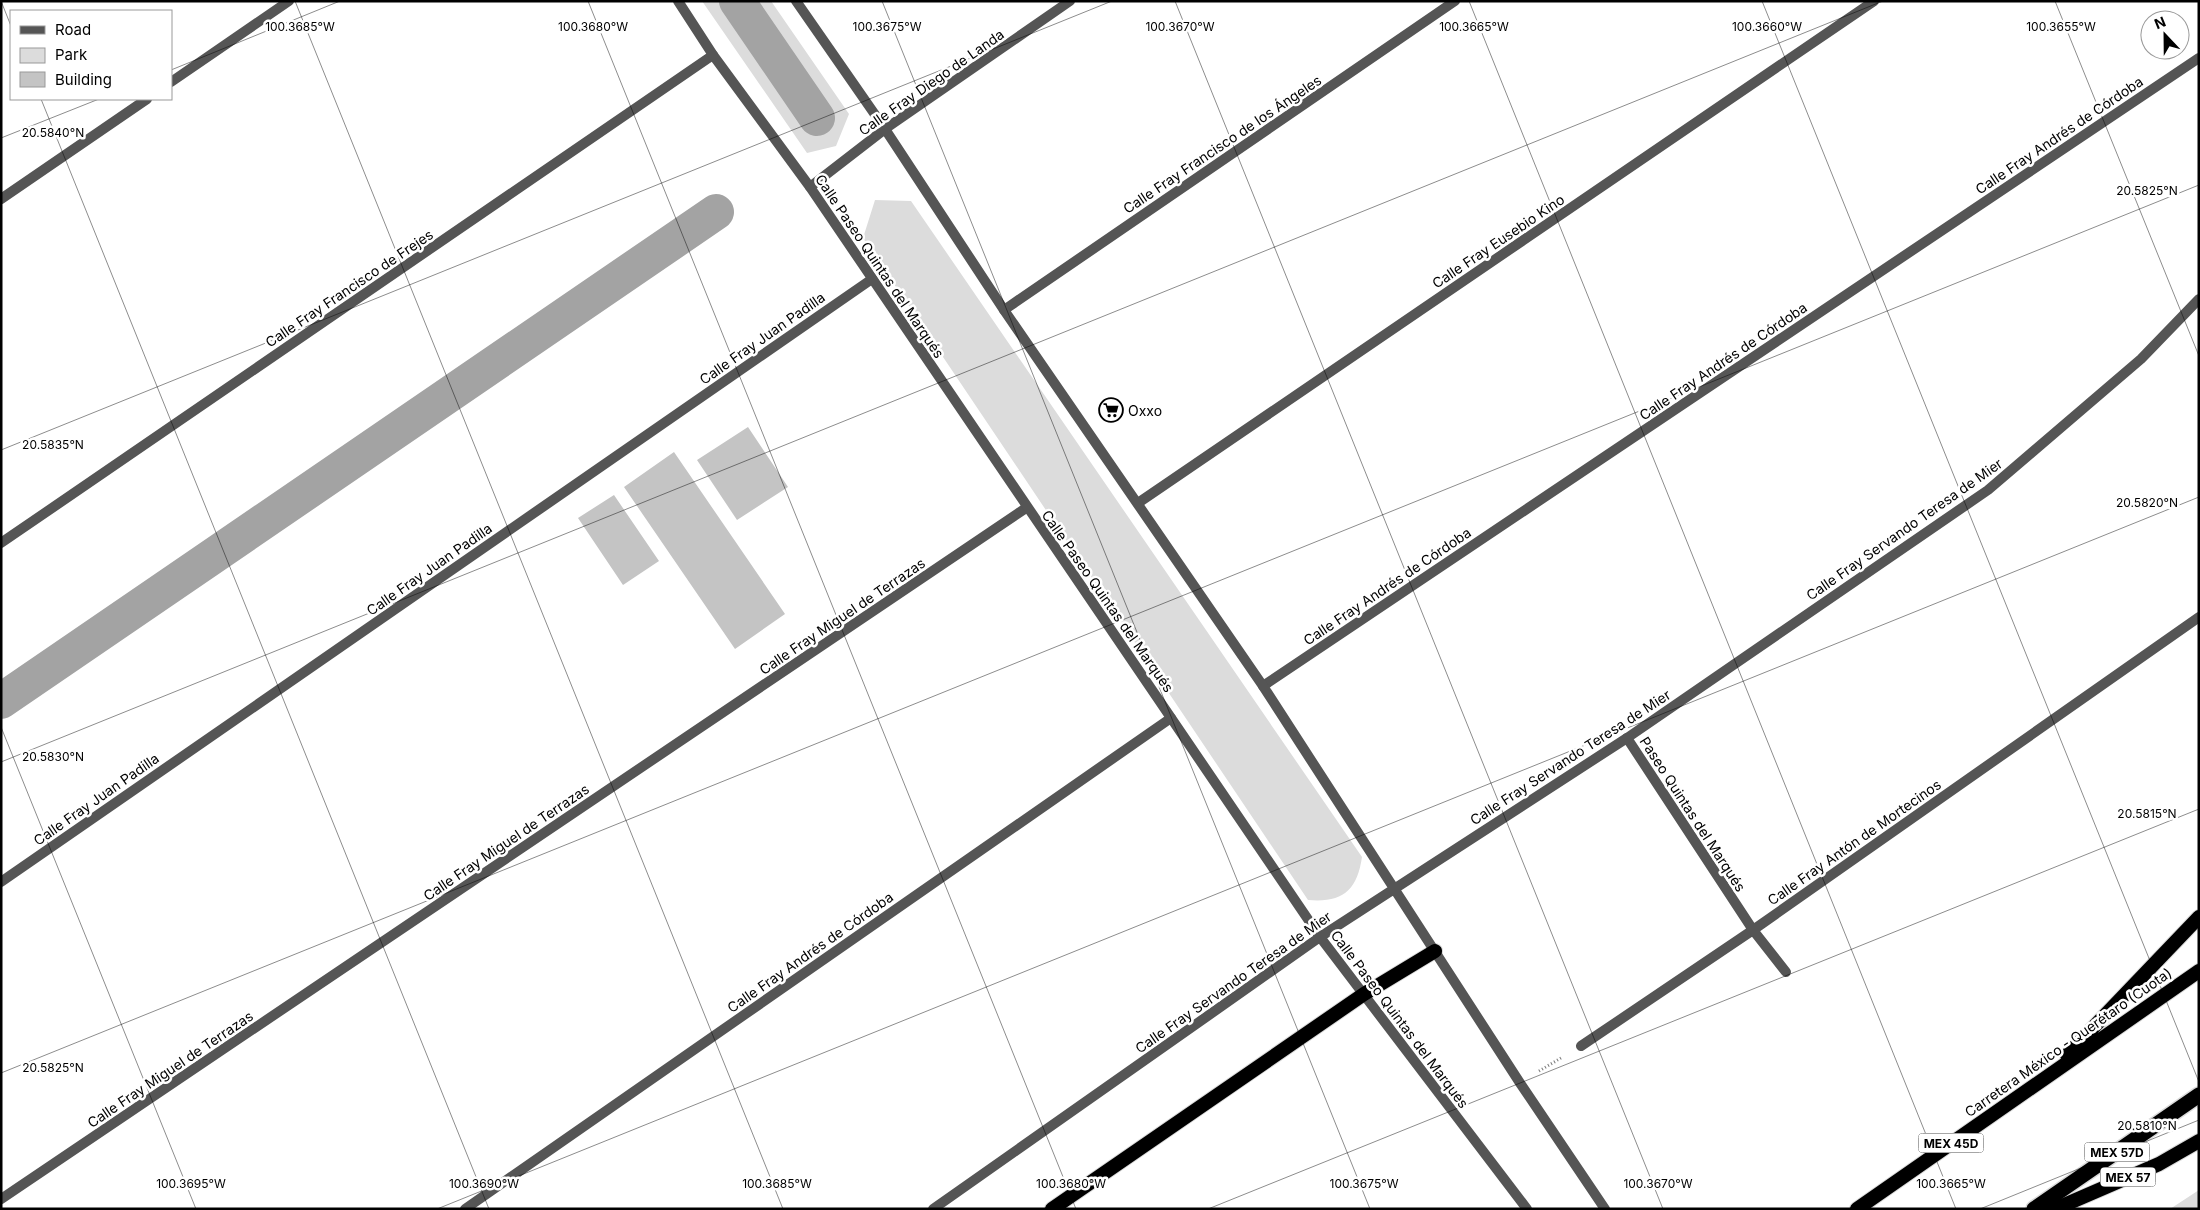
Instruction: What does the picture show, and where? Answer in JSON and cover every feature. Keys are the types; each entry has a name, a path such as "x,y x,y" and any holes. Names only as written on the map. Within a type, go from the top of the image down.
{"highway":[{"path":"2046,1077 2199,917"},
{"path":"1052,1209 1364,994 1435,951"},
{"name":"Carretera México - Querétaro (Cuota)","path":"1857,1209 2199,971"},
{"name":"MEX 57D","path":"2034,1209 2199,1095"},
{"name":"MEX 57","path":"2055,1209 2159,1164 2199,1141"}],"street":[{"path":"172,81 290,1"},
{"name":"Calle Paseo Quintas del Marqués","path":"678,1 713,55 810,187 1026,508 1320,937 1526,1209"},
{"path":"796,1 885,129 1004,310 1263,686 1520,1083 1605,1209"},
{"name":"Calle Fray Diego de Landa","path":"810,187 885,129 1070,1"},
{"name":"Calle Fray Francisco de los Ángeles","path":"1004,310 1455,1"},
{"name":"Calle Fray Eusebio Kino","path":"1138,502 1874,1"},
{"name":"Calle Fray Francisco de Frejes","path":"1,543 713,55"},
{"name":"Calle Fray Andrés de Córdoba","path":"1263,686 2199,58"},
{"path":"1,199 146,100"},
{"name":"Calle Fray Juan Padilla","path":"1,882 872,279"},
{"name":"Calle Fray Servando Teresa de Mier","path":"933,1209 1320,937 1627,738 1988,490 2141,359 2199,298"},
{"name":"Calle Fray Miguel de Terrazas","path":"1,1199 1026,508"},
{"name":"Calle Fray Antón de Mortecinos","path":"1581,1046 1753,930 2199,617"},
{"name":"Calle Fray Andrés de Córdoba","path":"465,1209 1171,718"},
{"name":"Paseo Quintas del Marqués","path":"1627,738 1753,930 1786,972"}],"path":[{"path":"1520,1083 1581,1046"}],"green space":[{"path":"702,1 771,1 849,114 836,146 807,153"},
{"path":"875,200 911,201 1362,857 1360,869 1352,886 1339,897 1308,900 863,238"},
{"path":"2199,1190 2199,1209 2170,1209"}],"building":[{"path":"748,427 788,487 737,520 697,460"},
{"path":"674,452 785,614 735,649 624,487"},
{"path":"614,495 659,561 623,585 578,518"}],"waterway":[{"path":"737,1 817,118"},
{"path":"1,701 716,212"}],"place":[{"name":"Oxxo","path":"1111,410"}]}
